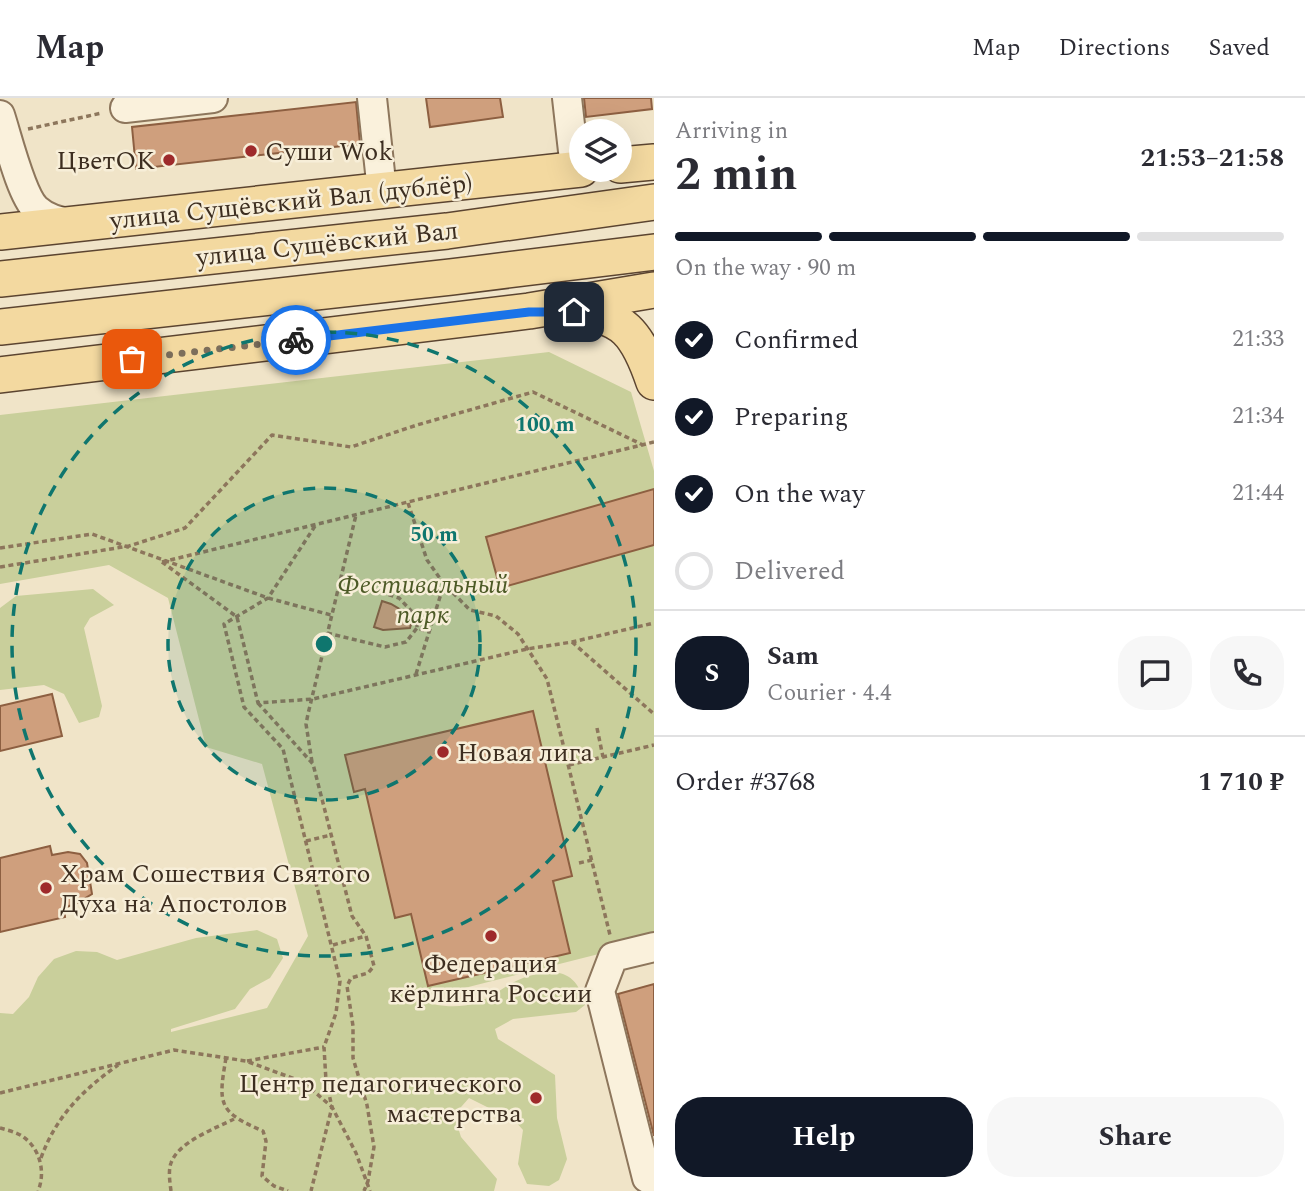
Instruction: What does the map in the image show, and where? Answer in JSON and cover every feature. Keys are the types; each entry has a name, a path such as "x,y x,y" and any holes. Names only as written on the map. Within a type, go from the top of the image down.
{"main road":[{"path":"632,164 654,162"},
{"name":"улица Сущёвский Вал (дублёр)","path":"0,232 569,170"},
{"name":"улица Сущёвский Вал","path":"0,279 447,231 654,202"},
{"name":"улица Сущёвский Вал","path":"0,327 654,252"},
{"path":"0,375 529,312 654,290"},
{"path":"529,312 586,312 618,321 637,341 654,382"}],"street":[{"path":"125,108 213,98"},
{"path":"372,98 382,191"},
{"path":"566,98 570,119"},
{"path":"0,114 27,196 35,208 50,218 68,223 89,223"},
{"path":"654,947 613,954 600,992 647,1178 654,1177"}],"path":[{"path":"23,130 125,108"},
{"path":"0,568 129,546 185,528 272,435 351,447 533,392 643,444"},
{"path":"162,562 654,442"},
{"path":"408,503 428,560 444,584 470,610 496,617 518,634 548,680 613,954"},
{"path":"356,515 306,724 313,764 352,916 366,936 374,966 368,973 351,978 347,986 353,1026 353,1058 367,1105 374,1147 364,1191"},
{"path":"315,526 268,598 224,624 244,707 283,749 340,981 336,1013 324,1047 326,1081 332,1107 368,1181 370,1191"},
{"path":"0,548 92,534 129,546 162,562 268,598 331,615"},
{"path":"162,562 237,617 258,703 313,764"},
{"path":"327,634 385,647 406,642 417,628 417,617 399,598 340,579"},
{"path":"416,674 444,584"},
{"path":"258,703 313,699 527,649 572,642 654,623"},
{"path":"417,628 429,632"},
{"path":"572,642 654,714"},
{"path":"597,728 603,757"},
{"path":"569,765 654,745"},
{"path":"306,841 331,835"},
{"path":"579,863 592,860"},
{"path":"333,945 366,936"},
{"path":"246,1061 324,1047"},
{"path":"0,1093 174,1049 246,1061 303,1082 332,1107"},
{"path":"226,1058 221,1087 224,1104 234,1119 263,1131 266,1141 262,1176 274,1186 288,1191"},
{"path":"38,1191 41,1182 41,1158 47,1140 68,1108 89,1085 120,1063"},
{"path":"311,1191 332,1107"},
{"path":"171,1191 171,1163 182,1148 202,1134 234,1119"},
{"path":"0,1128 23,1136 41,1158"},
{"path":"41,1182 44,1191"}],"green space":[{"name":"Фестивальный парк","path":"549,352 631,392 654,471 654,940 417,1000 446,1006 469,1005 522,978 549,972 566,975 578,986 585,1005 576,1012 513,1019 495,1029 498,1039 555,1075 557,1118 567,1159 559,1180 549,1186 527,1184 518,1164 523,1130 515,1121 469,1098 454,1115 461,1137 497,1179 494,1191 0,1191 0,1013 13,1014 29,997 38,977 54,959 76,951 97,952 117,960 196,938 257,930 277,939 283,958 270,978 250,989 235,1009 171,1029 171,1032 267,1008 308,936 262,764 206,747 168,598 109,565 0,584 0,415"},
{"path":"93,589 114,605 90,618 84,628 102,706 99,717 79,723 64,694 44,685 0,690 0,608 16,596"}],"building":[{"path":"426,98 500,98 503,117 430,127"},
{"path":"584,98 651,98 652,109 586,117"},
{"path":"356,102 360,144 136,169 132,127"},
{"path":"654,489 654,545 500,588 486,537"},
{"path":"382,601 413,617 410,628 383,630 374,627"},
{"path":"52,694 62,736 0,751 0,706"},
{"path":"533,711 572,876 553,881 570,953 428,986 411,914 395,918 365,789 354,792 345,755"},
{"name":"Храм Сошествия Святого Духа на Апостолов","path":"50,846 52,855 68,852 80,854 87,863 92,894 64,908 65,917 0,932 0,858"},
{"path":"654,984 654,1136 618,994"}],"way so far":[{"path":"132,359 296,340"}],"place":[{"name":"Суши Wok","path":"251,151"},
{"name":"ЦветОК","path":"169,160"},
{"name":"Новая лига","path":"443,752"},
{"name":"Храм Сошествия Святого Духа на Апостолов","path":"46,888"},
{"name":"Федерация кёрлинга России","path":"491,936"},
{"name":"Центр педагогического мастерства","path":"536,1098"}],"route":[{"path":"296,340 529,312 574,312"}]}
